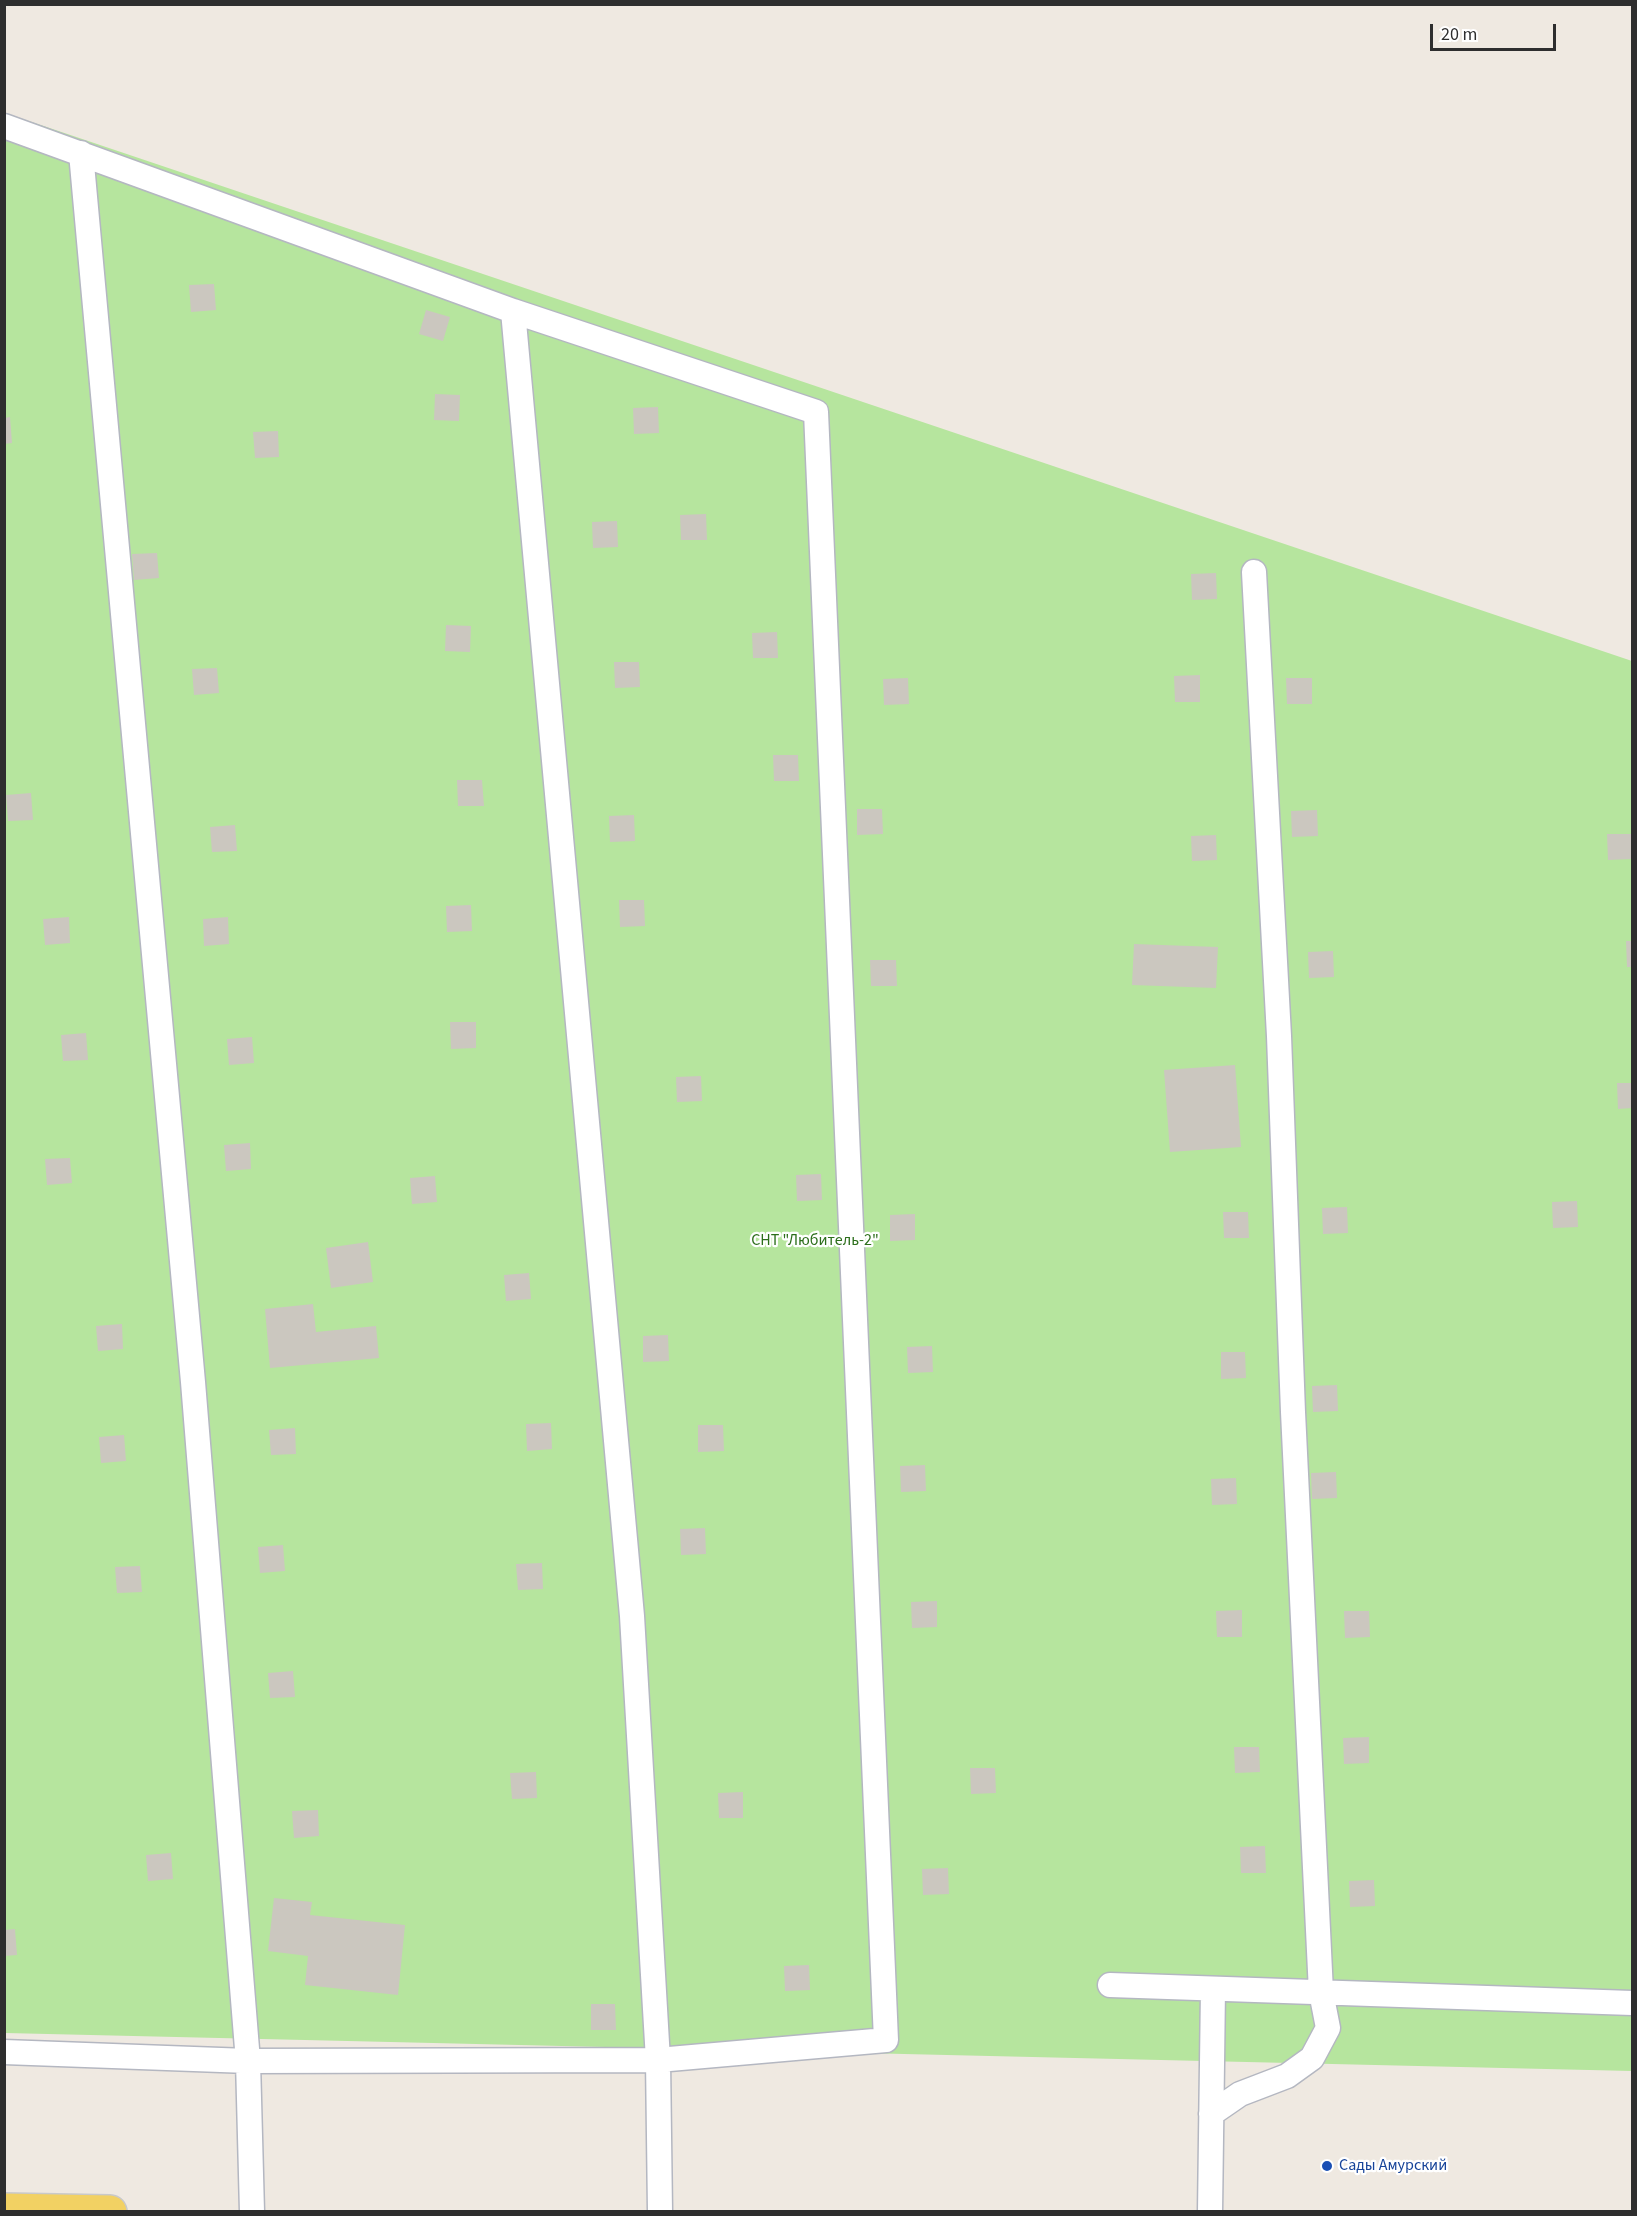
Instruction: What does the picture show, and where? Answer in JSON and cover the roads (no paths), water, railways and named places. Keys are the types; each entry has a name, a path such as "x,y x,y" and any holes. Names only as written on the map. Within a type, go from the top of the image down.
{"main road":[{"path":"4,2210 110,2211"}],"lane":[{"path":"4,126 513,311 816,412 886,2040 658,2060 248,2061 4,2052"},
{"path":"81,153 194,1394 248,2061 252,2211"},
{"path":"513,311 632,1616 658,2060 660,2211"},
{"path":"1211,2114 1240,2094 1287,2076 1312,2058 1328,2028 1321,1992 1293,1412 1280,1036 1254,572"},
{"path":"1110,1985 1632,2003"},
{"path":"1210,2211 1213,1989"}],"place":[{"name":"Сады Амурский","path":"1327,2166"}],"park label":[{"name":"СНТ \"Любитель-2\"","path":"815,1241"}]}
